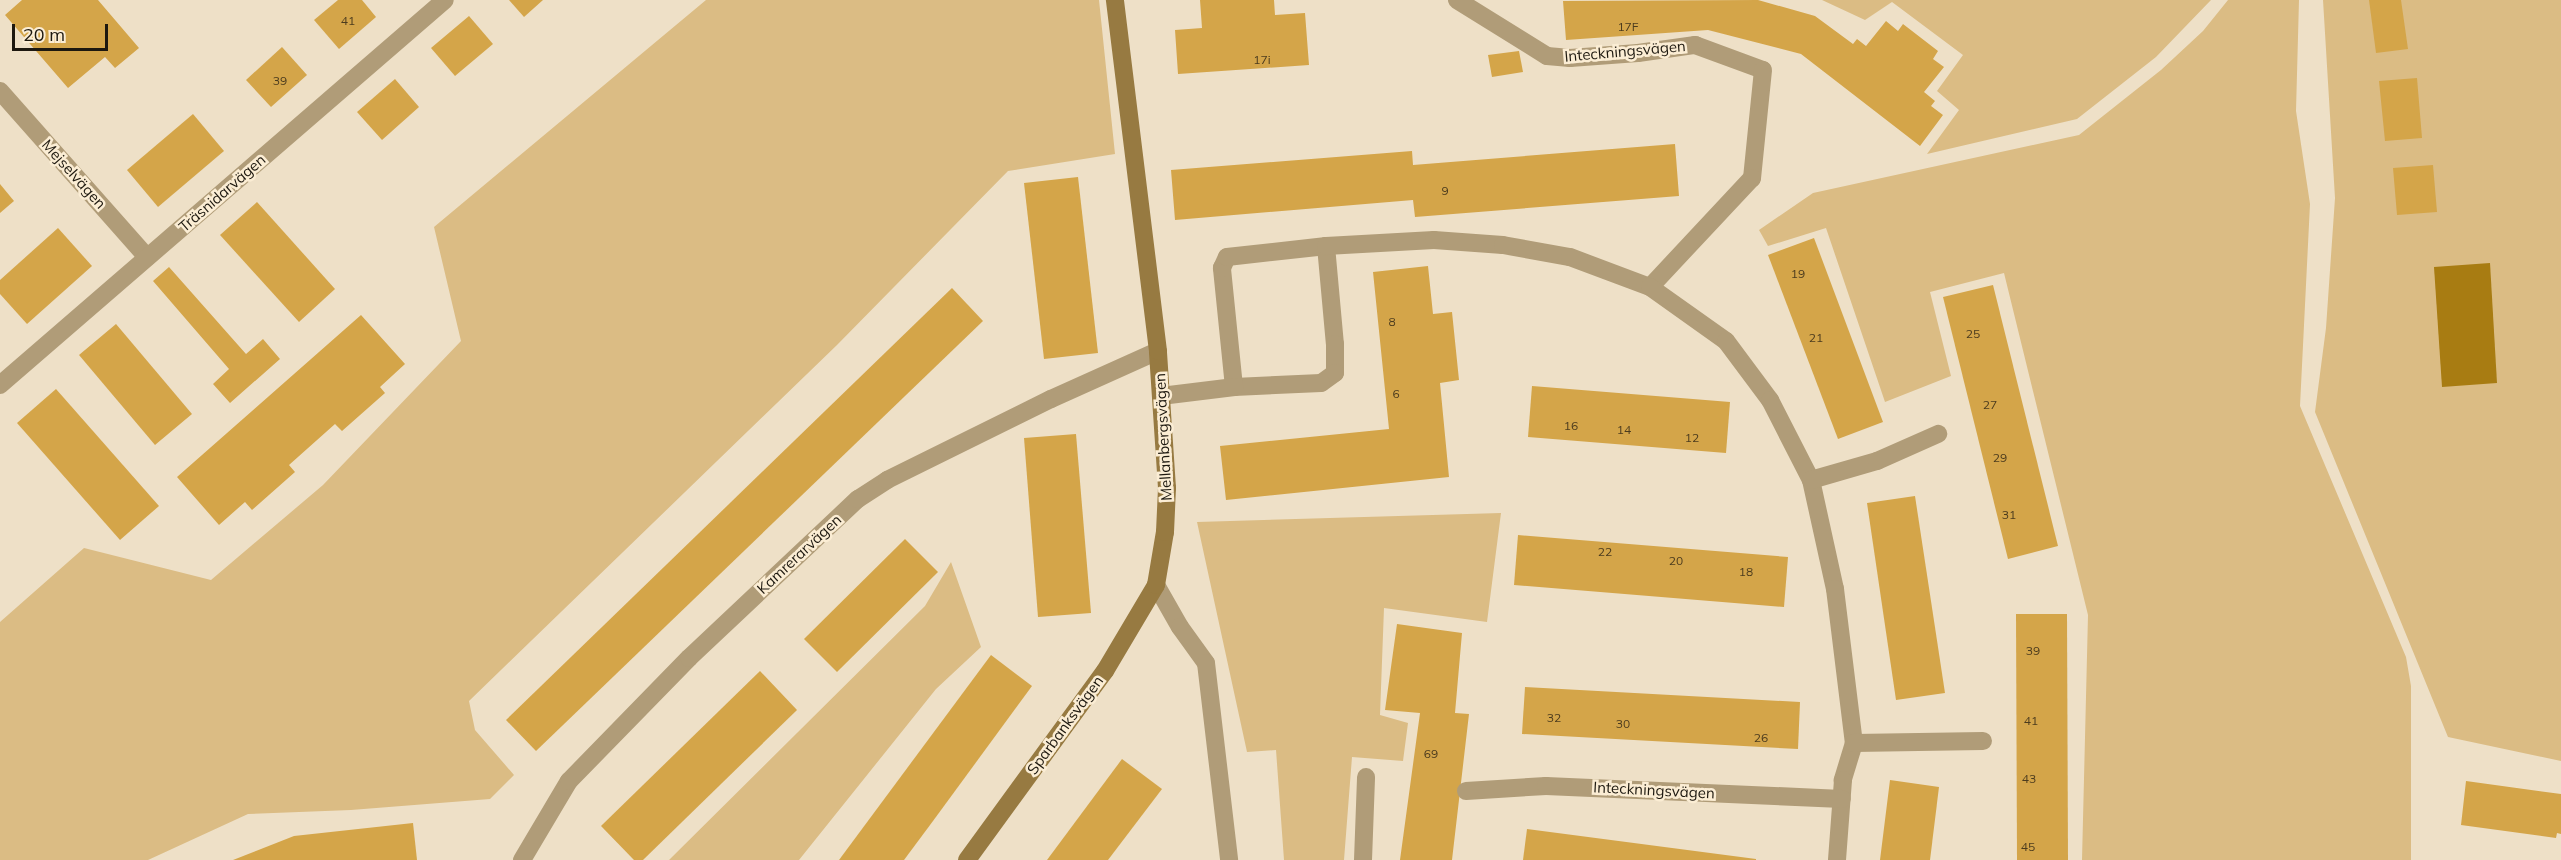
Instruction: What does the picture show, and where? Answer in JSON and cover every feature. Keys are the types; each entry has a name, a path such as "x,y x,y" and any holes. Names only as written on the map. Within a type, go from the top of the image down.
{"street":[{"name":"Träsnidarvägen","path":"0,385 445,0"},
{"name":"Mellanbergsvägen","path":"1115,0 1158,351 1167,488 1165,532 1156,585"},
{"name":"Inteckningsvägen","path":"1457,0 1547,56 1570,58 1638,53 1695,45 1763,70 1752,178 1650,287"},
{"name":"Mejselvägen","path":"0,91 147,257"},
{"path":"1234,387 1222,268 1227,257 1326,246 1434,240 1503,244 1570,257 1650,287 1726,341 1770,400 1811,480 1835,588 1854,743 1844,780 1837,860"},
{"path":"1161,396 1234,387 1321,382 1335,373 1335,344 1326,246"},
{"name":"Kamrerarvägen","path":"522,860 569,780 689,658 858,499 887,480 1051,399 1158,351"},
{"path":"1811,480 1877,461 1938,434"},
{"path":"1156,585 1206,663 1229,860"},
{"name":"Sparbanksvägen","path":"967,860 1105,671 1156,585"},
{"path":"1854,743 1983,741"},
{"path":"1363,860 1366,777"},
{"name":"Inteckningsvägen","path":"1466,791 1546,786 1842,799"}],"shaded area":[{"path":"706,0 1099,0 1115,154 1008,171 837,345 469,701 475,730 514,775 490,799 351,810 248,814 148,860 0,860 0,622 84,548 211,580 323,485 461,341 434,227"},
{"path":"1822,0 2211,0 2156,57 2077,119 1927,154 1959,110 1937,91 1963,55 1892,2 1865,20"},
{"path":"2228,0 2299,0 2296,111 2310,204 2300,406 2406,657 2411,686 2411,860 2082,860 2088,615 2004,273 1930,292 1951,376 1885,402 1826,228 1768,246 1759,230 1813,193 2079,135 2161,70 2203,31"},
{"path":"2323,0 2561,0 2561,761 2448,737 2315,412 2326,328 2335,198"},
{"path":"2490,263 2497,383 2442,387 2434,267"},
{"path":"1501,513 1487,622 1384,608 1380,715 1408,723 1403,761 1352,757 1344,860 1284,860 1276,750 1247,752 1197,522"},
{"path":"951,562 981,647 936,689 799,860 669,860 925,606"}],"building":[{"path":"22,0 98,0 139,48 115,68 105,57 68,88 5,15"},
{"path":"338,0 362,0 376,17 339,49 314,20"},
{"path":"509,0 543,0 524,17"},
{"path":"1200,0 1274,0 1275,15 1305,13 1309,65 1178,74 1175,30 1202,28"},
{"path":"1758,0 1815,16 1853,44 1857,39 1866,46 1886,21 1898,31 1903,24 1938,51 1933,59 1944,67 1924,92 1935,101 1931,106 1943,115 1920,146 1801,54 1708,30 1566,40 1563,1"},
{"path":"2369,0 2401,0 2408,49 2376,53"},
{"path":"469,16 493,44 455,76 431,48"},
{"path":"282,47 307,75 271,107 246,80"},
{"path":"1519,51 1523,72 1492,77 1488,55"},
{"path":"2417,78 2422,138 2385,141 2379,81"},
{"path":"395,79 419,107 382,140 357,112"},
{"path":"193,114 224,151 158,207 127,170"},
{"path":"1675,144 1679,196 1415,217 1413,200 1175,220 1171,170 1412,151 1413,165"},
{"path":"2433,165 2437,212 2397,215 2393,168"},
{"path":"1078,177 1098,353 1044,359 1024,183"},
{"path":"0,184 14,201 0,213"},
{"path":"257,202 335,289 299,322 220,235"},
{"path":"58,228 92,266 27,324 0,294 0,280"},
{"path":"1814,238 1883,422 1838,439 1768,255"},
{"path":"1428,266 1433,314 1452,312 1459,380 1440,383 1449,477 1226,500 1220,446 1389,429 1373,272"},
{"path":"169,267 246,354 263,339 280,359 230,403 213,384 229,369 153,281"},
{"path":"1993,285 2058,546 2008,559 1943,297"},
{"path":"952,288 983,321 536,751 506,720"},
{"path":"361,315 405,364 380,387 385,393 342,431 335,424 289,465 295,472 252,510 245,502 219,525 177,477"},
{"path":"116,324 192,414 155,445 79,355"},
{"path":"1532,386 1730,402 1726,453 1528,437"},
{"path":"56,389 159,506 120,540 17,423"},
{"path":"1076,434 1091,613 1038,617 1024,438"},
{"path":"1915,496 1945,693 1896,700 1867,503"},
{"path":"1518,535 1788,557 1784,607 1514,585"},
{"path":"905,539 938,572 837,672 804,639"},
{"path":"2016,614 2067,614 2068,860 2017,860"},
{"path":"1397,624 1462,633 1455,713 1469,714 1452,860 1400,860 1420,713 1385,710"},
{"path":"991,655 1032,686 933,821 904,860 839,860"},
{"path":"760,671 797,710 643,860 634,860 601,826"},
{"path":"1525,687 1800,702 1798,749 1522,734"},
{"path":"1122,759 1162,789 1108,860 1047,860"},
{"path":"1890,780 1939,787 1930,860 1880,860"},
{"path":"2466,781 2561,794 2561,834 2557,833 2556,838 2461,825"},
{"path":"413,823 417,860 233,860 294,836"},
{"path":"1527,829 1756,859 1756,860 1523,860"}]}
